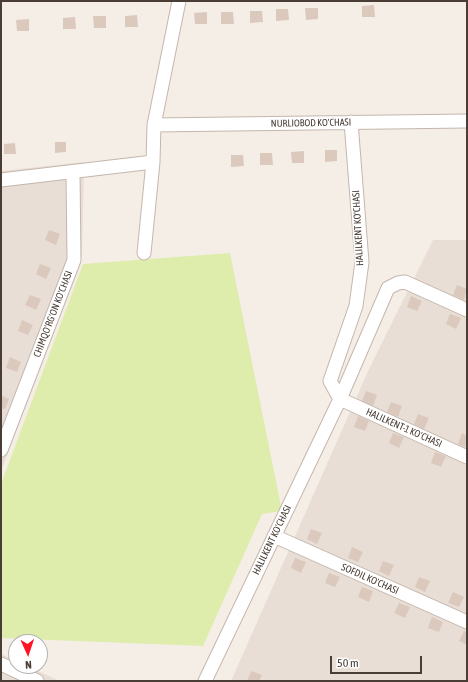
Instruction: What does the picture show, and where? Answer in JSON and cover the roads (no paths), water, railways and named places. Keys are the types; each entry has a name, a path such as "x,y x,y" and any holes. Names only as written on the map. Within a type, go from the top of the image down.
{"street":[{"path":"144,253 153,162 154,125 179,1"},
{"name":"NURLIOBOD KO'CHASI","path":"154,125 467,121"},
{"name":"HALILKENT KO'CHASI","path":"340,399 330,381 356,306 362,262 351,122"},
{"path":"1,180 153,162"},
{"name":"CHIMQO'RG'ON KO'CHASI","path":"1,450 74,260 73,172"},
{"name":"HALILKENT KO'CHASI","path":"207,680 340,399 388,288 398,283 405,282 467,310"},
{"name":"HALILKENT-1 KO'CHASI","path":"340,399 467,457"},
{"name":"SOFDIL KO'CHASI","path":"274,536 467,622"},
{"path":"1,664 37,681"}]}
